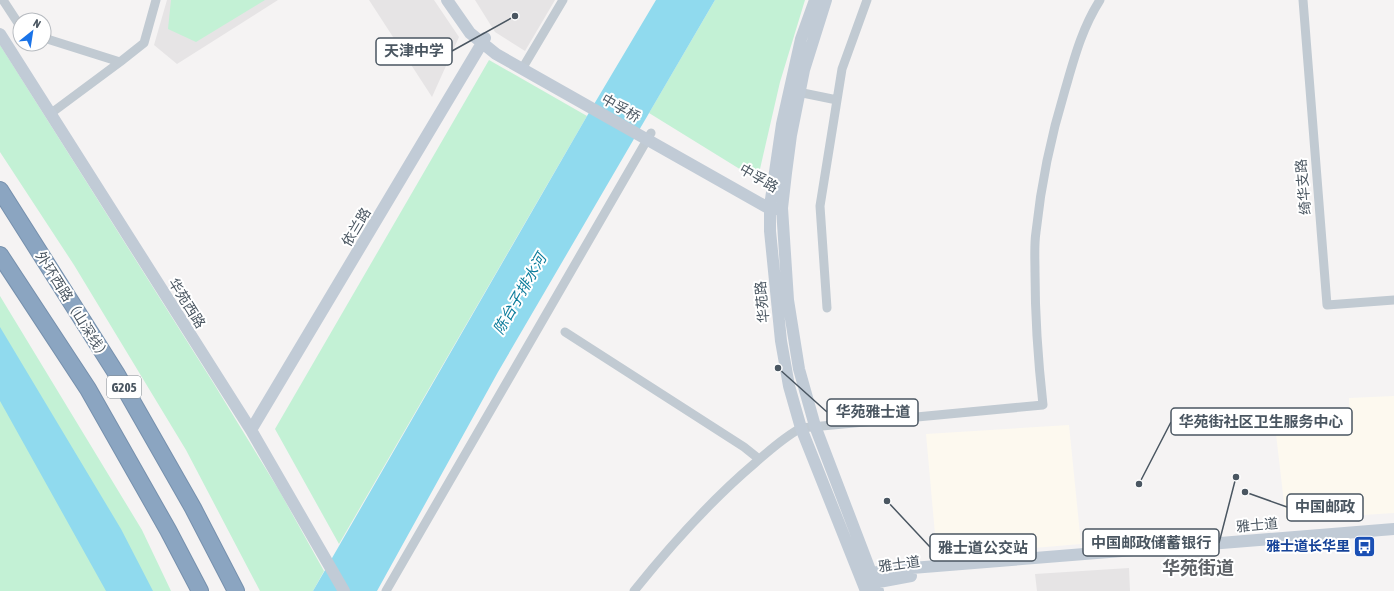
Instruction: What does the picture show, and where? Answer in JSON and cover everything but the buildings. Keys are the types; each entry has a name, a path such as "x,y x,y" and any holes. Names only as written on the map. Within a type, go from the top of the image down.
{"highway":[{"name":"外环西路（山深线）","path":"0,190 116,373 193,508 236,591"},
{"name":"G205","path":"0,255 88,389 168,530 200,591"}],"street":[{"path":"3,0 12,14"},
{"path":"50,114 144,43 156,0"},
{"path":"447,0 470,33 524,66 563,0"},
{"path":"455,0 483,41"},
{"name":"华苑路","path":"815,0 801,39 786,173 772,206 783,233 793,334 799,369 815,426 859,556"},
{"name":"华苑路","path":"826,0 782,124 770,231 781,341 788,386 801,428 869,581"},
{"path":"827,308 820,206 842,69 867,0"},
{"path":"634,591 659,560 722,491 787,436 801,428 1043,405 1036,343 1035,273 1037,223 1044,171 1075,54 1089,17 1100,0"},
{"name":"绮华支路","path":"1303,0 1327,305 1394,300"},
{"name":"华苑西路","path":"0,34 251,430 344,591"},
{"path":"52,41 120,62"},
{"name":"依兰路","path":"251,430 483,41"},
{"name":"中孚桥","path":"524,66 647,135"},
{"path":"794,91 837,100"},
{"path":"386,591 647,135"},
{"name":"中孚路","path":"647,135 772,206"},
{"path":"753,195 764,212 770,231"},
{"path":"564,332 744,447 759,459"},
{"name":"雅士道","path":"869,581 888,575 1394,529"},
{"name":"雅士道","path":"888,575 1394,535"},
{"path":"859,556 888,575"}],"shaded area":[{"path":"167,0 278,0 177,64 154,45"},
{"path":"369,0 434,0 459,37 432,97"},
{"path":"475,0 555,0 525,51 495,32"},
{"path":"1394,396 1394,513 1286,520 1276,434 1350,426 1349,398"},
{"path":"1069,425 1081,544 937,556 926,434"},
{"path":"1129,568 1130,591 1037,591 1035,574"}],"green space":[{"path":"171,0 265,0 196,42 168,29"},
{"path":"715,0 805,0 780,82 760,169 751,176 649,113"},
{"path":"0,45 214,384 280,492 324,571 313,591 260,591 186,450 74,265 0,152"},
{"path":"489,60 587,116 339,544 275,429"},
{"path":"0,296 142,530 171,591 0,591"}],"water":[{"name":"陈台子排水河","path":"656,0 715,0 498,372 377,591 313,591 587,116"},
{"path":"0,327 121,529 153,591 106,591 0,401"}],"place":[{"name":"天津中学","path":"515,16"},
{"name":"华苑雅士道","path":"778,368"},
{"name":"中国邮政储蓄银行","path":"1236,477"},
{"name":"华苑街社区卫生服务中心","path":"1139,484"},
{"name":"中国邮政","path":"1245,492"},
{"name":"雅士道公交站","path":"887,501"},
{"name":"雅士道长华里","path":"1365,546"}],"district":[{"name":"华苑街道","path":"1198,568"}]}
